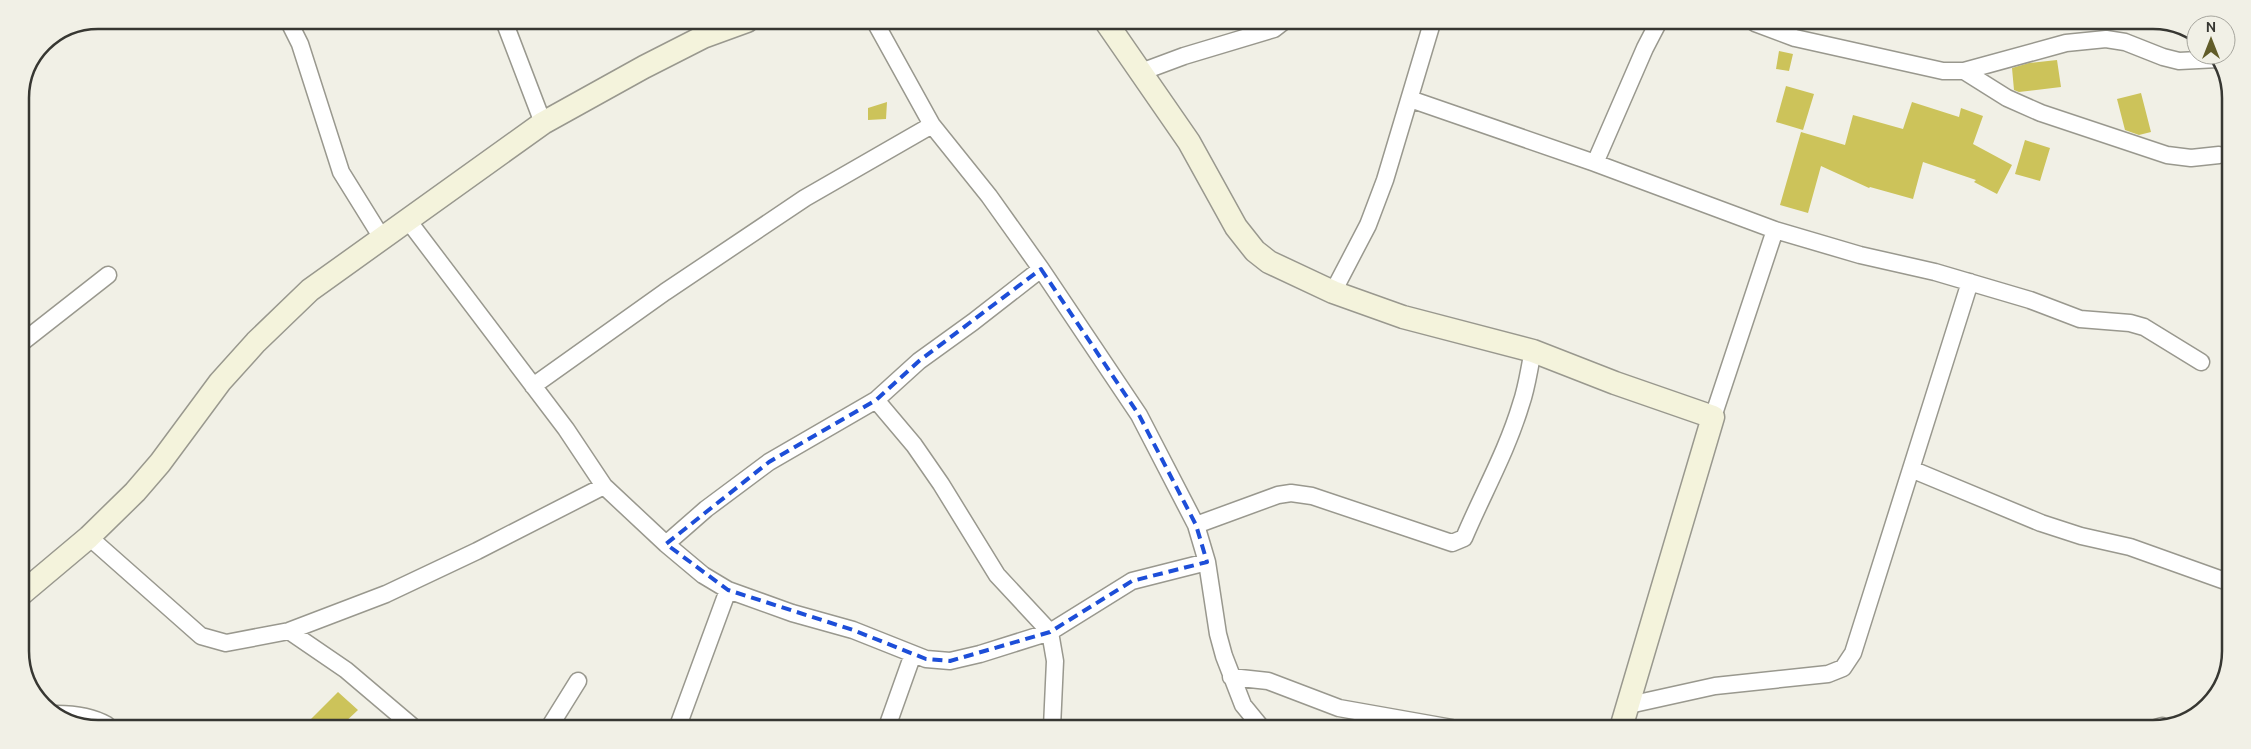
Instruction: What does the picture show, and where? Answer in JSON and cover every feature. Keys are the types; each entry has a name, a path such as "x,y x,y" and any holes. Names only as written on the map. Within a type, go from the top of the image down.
{"street":[{"path":"292,29 300,44 341,172 382,238"},
{"path":"507,29 543,123"},
{"path":"29,587 89,537 135,492 160,463 220,382 256,342 310,290 543,123 644,67 703,37 725,29"},
{"path":"879,29 932,124 989,196 1041,269 1139,415 1196,525 1207,562 1218,634 1231,677 1243,705 1255,720"},
{"path":"1111,29 1189,142 1236,227 1255,251 1268,262 1333,292 1404,317 1533,351 1712,417"},
{"path":"1141,72 1184,56 1274,29"},
{"path":"1333,292 1368,225 1385,180 1430,29"},
{"path":"1595,162 1655,29"},
{"path":"1772,29 1804,40 1943,71 1964,71 2066,43 2106,39 2125,42 2163,57 2186,60"},
{"path":"1964,71 2006,98 2041,113 2167,155 2191,158 2219,155"},
{"path":"1410,99 1595,162 1775,230 1860,255 1970,282 2030,300 2080,319 2130,323 2144,327 2201,362"},
{"path":"533,386 665,292 805,198 932,124"},
{"path":"407,219 582,451 604,486 666,544 703,575 728,590 792,613 853,630 926,659 950,661 980,654 1050,632 1132,581 1207,562"},
{"path":"1624,720 1712,417 1775,230"},
{"path":"666,544 706,509 769,462 876,400 919,361 1041,269"},
{"path":"29,337 108,275"},
{"path":"1629,705 1716,686 1828,674 1843,668 1853,653 1970,282"},
{"path":"1196,525 1265,500 1291,494 1312,496 1452,543 1459,542 1464,538 1479,502 1498,467 1522,403 1533,351"},
{"path":"876,400 914,445 941,484 997,575 1050,632 1055,660 1052,720"},
{"path":"1911,469 2041,523 2081,536 2130,547 2222,580"},
{"path":"89,537 201,636 226,643 289,631 386,594 604,486"},
{"path":"680,720 728,590"},
{"path":"289,631 346,670 405,720"},
{"path":"889,720 913,654"},
{"path":"1231,677 1268,681 1339,708 1407,720"},
{"path":"554,720 578,681"},
{"path":"70,715 98,720"}],"highlighted area":[{"path":"1041,269 1139,415 1196,525 1207,562 1132,581 1050,632 950,661 926,659 853,630 728,590 666,544 769,462 876,400 919,361"}],"building":[{"path":"1779,51 1793,54 1789,71 1776,69"},
{"path":"2057,60 2061,87 2019,92 2014,90 2012,68 2029,63"},
{"path":"1786,86 1814,94 1803,130 1776,122"},
{"path":"2141,93 2151,132 2139,135 2125,130 2117,99"},
{"path":"887,102 886,119 868,120 868,108"},
{"path":"1912,102 1959,117 1961,108 1983,116 1973,144 2012,165 1997,194 1974,182 1976,180 1923,162 1913,199 1869,188 1821,166 1808,213 1780,205 1801,132 1845,145 1853,115 1903,129"},
{"path":"2025,140 2050,148 2040,181 2015,174"},
{"path":"338,692 358,710 347,720 310,720"}]}
